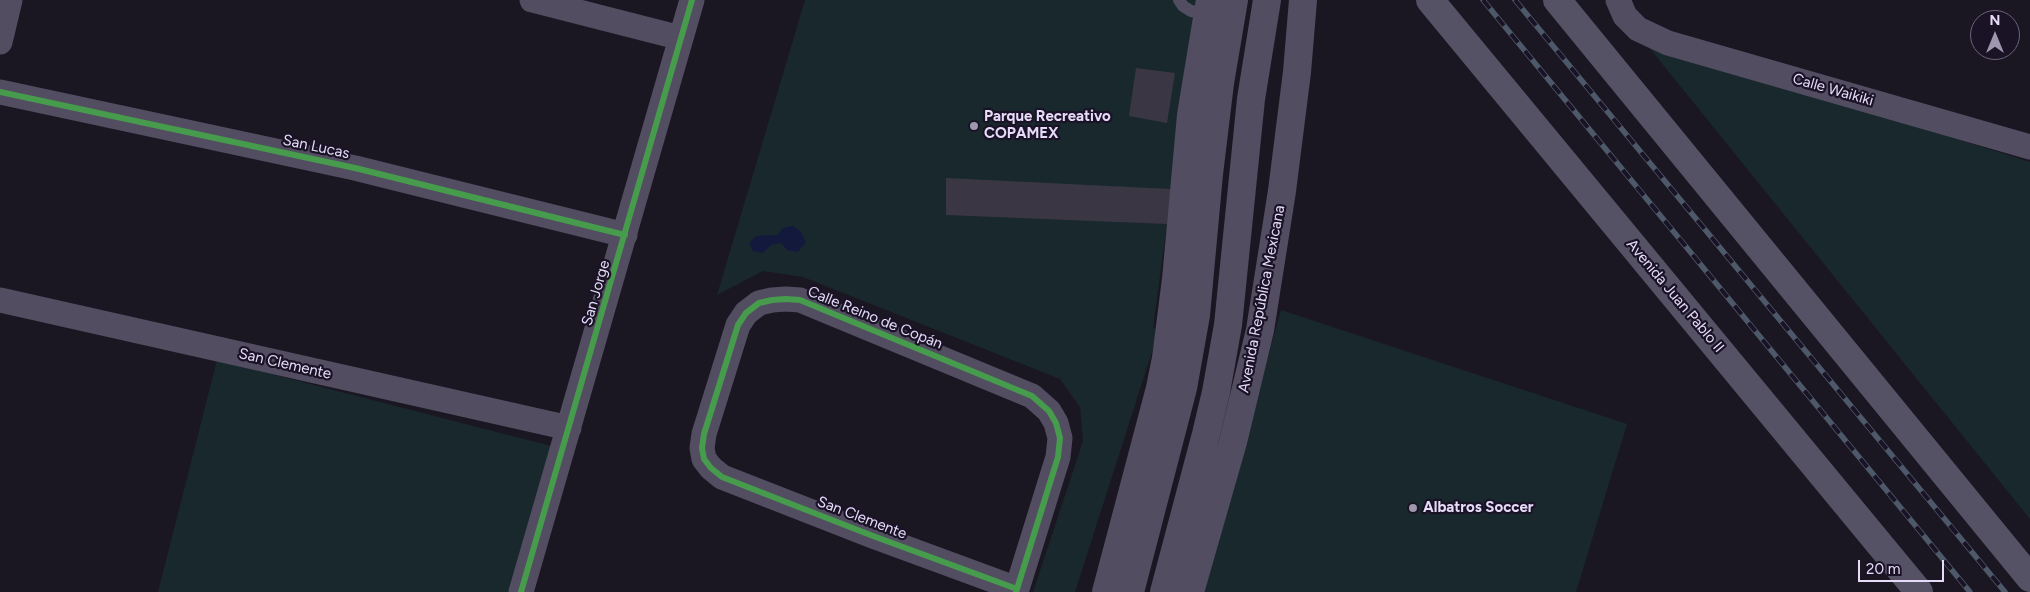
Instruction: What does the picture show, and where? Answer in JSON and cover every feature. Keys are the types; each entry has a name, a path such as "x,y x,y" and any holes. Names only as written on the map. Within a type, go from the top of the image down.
{"main road":[{"name":"Avenida Juan Pablo II","path":"1430,0 1919,592"},
{"path":"1557,0 2030,578"}],"street":[{"path":"0,42 10,0"},
{"path":"532,0 681,38"},
{"name":"San Jorge","path":"521,592 626,235 692,0"},
{"path":"1130,592 1183,388 1196,315 1209,174 1220,83 1234,0"},
{"name":"Avenida República Mexicana","path":"1164,592 1206,434 1228,325 1251,99 1267,0"},
{"name":"Calle Waikiki","path":"1618,0 1625,16 1638,29 1668,43 2030,147"},
{"name":"Avenida República Mexicana","path":"1190,592 1233,442 1260,330 1298,72 1301,1"},
{"path":"1106,592 1160,388 1166,358 1176,279 1191,115 1209,7"},
{"name":"San Lucas","path":"0,92 355,168 626,235"},
{"name":"San Clemente","path":"0,300 569,428"},
{"name":"Calle Reino de Copán","path":"704,459 702,448 704,434 738,325 746,313 759,303 772,300 800,300 1032,396 1049,411 1056,423 1060,438 1058,457 1017,590"},
{"name":"San Clemente","path":"704,459 722,477 1017,590"}],"lane":[{"path":"1179,0 1190,11 1209,7"}],"shaded area":[{"name":"Parque Recreativo COPAMEX","path":"805,0 1197,0 1153,328 1159,330 1075,592 1033,592 1083,441 1080,407 1060,379 803,277 763,271 717,295"},
{"path":"1643,40 2030,162 2030,519"},
{"name":"Albatros Soccer","path":"1281,310 1627,424 1576,592 1202,592"},
{"path":"217,360 551,446 510,592 158,592"}],"water":[{"path":"793,226 801,232 806,242 798,252 787,250 781,243 771,245 763,253 753,251 749,243 756,236 777,235 783,228"}],"building":[{"path":"1136,68 1175,73 1167,123 1129,116"},
{"path":"946,178 1171,189 1167,224 946,215"}],"railway":[{"path":"1483,0 1970,592"},
{"path":"1515,0 2005,592"}],"cycle path":[{"path":"521,592 692,0"},
{"path":"0,92 355,168 625,235"},
{"path":"1016,592 1017,589 1058,457 1060,438 1056,423 1049,411 1032,396 800,300 772,300 759,303 746,313 738,325 704,434 702,448 704,459 711,468 722,477 873,536 1017,589"}],"place":[{"name":"Parque Recreativo COPAMEX","path":"974,126"},
{"name":"Albatros Soccer","path":"1413,508"}]}
